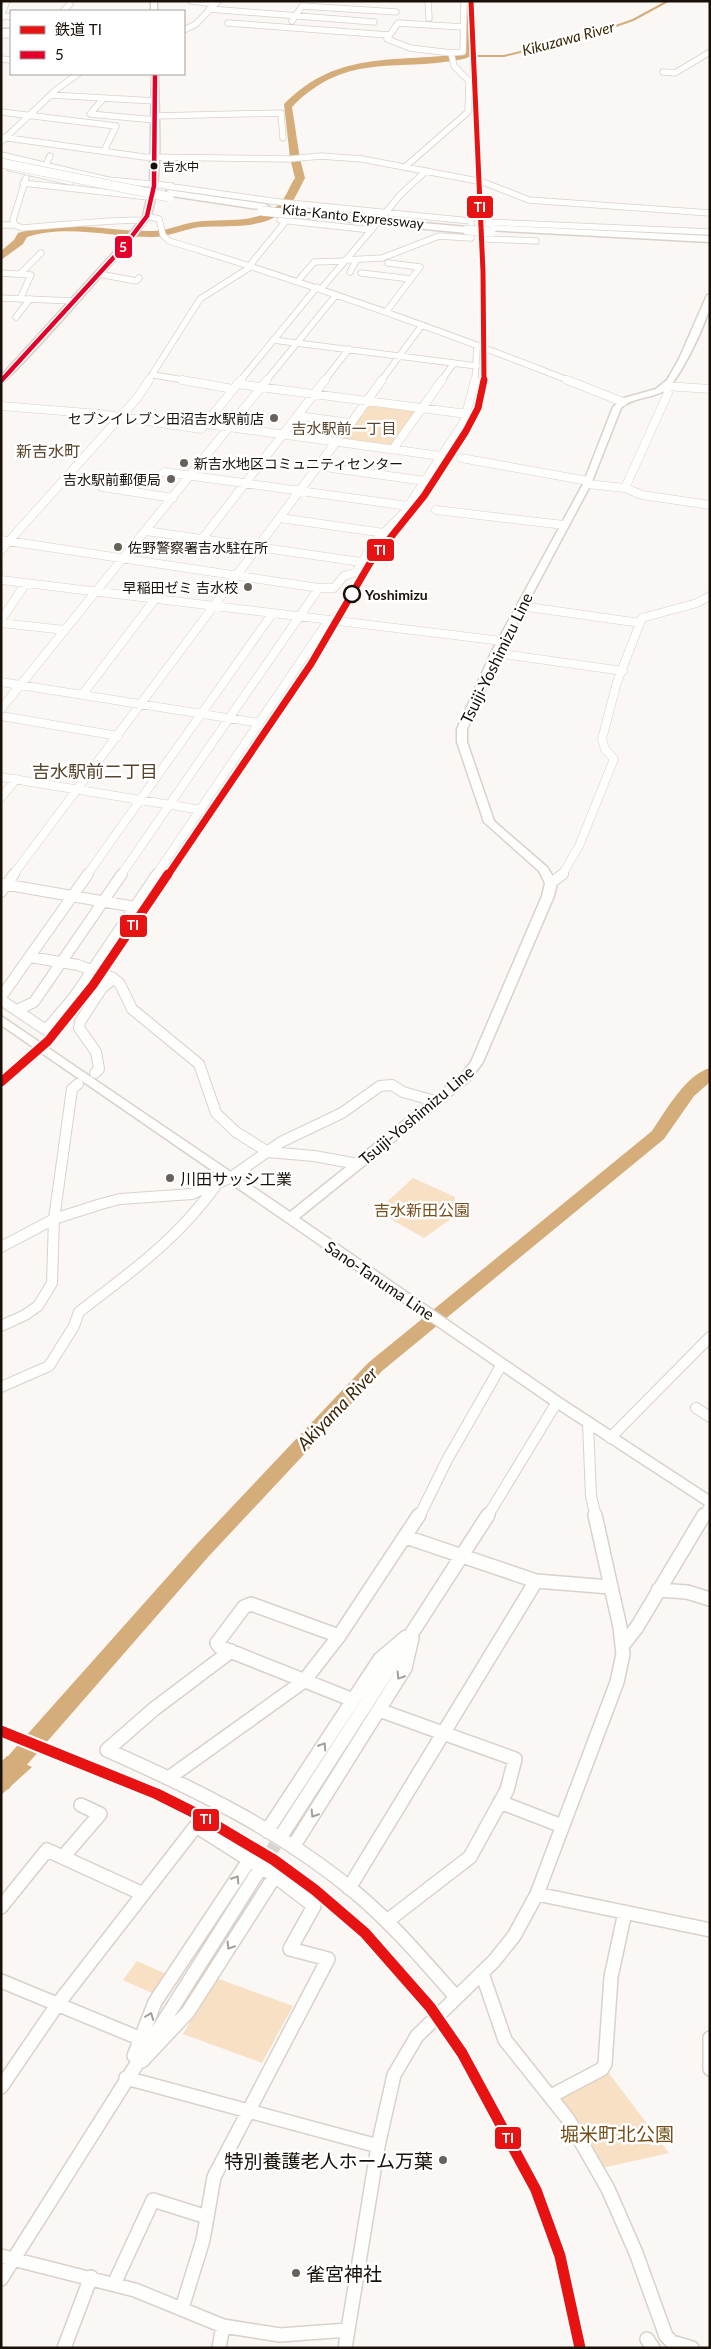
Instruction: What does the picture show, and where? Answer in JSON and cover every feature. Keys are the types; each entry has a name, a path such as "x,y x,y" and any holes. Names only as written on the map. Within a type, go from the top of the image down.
{"highway":[{"name":"Kita-Kanto Expressway","path":"1,157 168,192"},
{"name":"Kita-Kanto Expressway","path":"1,165 291,212 491,230 710,242"},
{"name":"Kita-Kanto Expressway","path":"491,230 710,238"}],"main road":[{"path":"1,381 126,244 146,218 153,198 154,186 155,75"},
{"path":"623,402 655,392 666,386 676,373 710,297"},
{"name":"Tsuiji-Yoshimizu Line","path":"290,1219 464,1078 477,1062 548,896 550,883 543,869 489,822 461,737 464,723 496,652 588,482 618,406 623,402"},
{"name":"Sano-Tanuma Line","path":"1,1019 557,1402 710,1504"}],"street":[{"path":"191,1 216,3"},
{"path":"361,10 362,1"},
{"path":"428,1 429,18"},
{"path":"464,1 464,24 463,52 422,52 397,45 387,39 398,23 464,24"},
{"path":"185,30 196,24 216,3"},
{"path":"244,3 228,23 389,36"},
{"path":"64,10 70,4"},
{"path":"1,16 5,5"},
{"path":"286,34 302,6 380,11 396,9 396,16 429,18 464,24"},
{"path":"209,10 374,22"},
{"path":"364,41 380,11"},
{"path":"663,72 675,73 710,52"},
{"path":"405,167 468,112 469,81 454,70 451,53"},
{"path":"3,139 51,95 77,75"},
{"path":"51,95 155,100"},
{"path":"103,99 90,114 155,118 281,113 283,138"},
{"path":"1,112 116,126 104,151"},
{"path":"3,139 155,156 289,159 321,156 405,167 486,183 529,200 710,214"},
{"path":"15,225 14,220 23,182 30,174 45,166 50,156"},
{"path":"1,157 154,186 168,192 291,212 373,228 272,340 201,429 120,417 1,406"},
{"path":"1,165 30,174 153,198"},
{"path":"384,215 400,195 426,171"},
{"path":"83,185 97,176"},
{"path":"23,182 117,192"},
{"path":"117,192 120,186 128,182"},
{"path":"168,192 190,186"},
{"path":"291,212 384,215 471,221 471,238 439,236 382,258 314,262 298,281"},
{"path":"1,550 5,541 138,397 154,375 200,299 251,265 291,212"},
{"path":"1,226 15,225 22,228 81,224 102,220 159,219 163,235 169,241 251,265 319,288 477,345 623,402"},
{"path":"536,242 488,239 488,222 710,232"},
{"path":"20,274 41,253"},
{"path":"350,272 356,261"},
{"path":"386,312 420,267 388,263"},
{"path":"1,273 31,275 20,299"},
{"path":"362,273 411,279"},
{"path":"99,274 136,281 139,278"},
{"path":"1,709 336,295"},
{"path":"1,298 74,301"},
{"path":"16,317 30,299"},
{"path":"298,416 350,423 422,325"},
{"path":"272,340 477,366"},
{"path":"5,541 319,588 336,587 344,576 356,572 373,544 408,506 467,414 475,388 477,345"},
{"path":"202,539 349,349"},
{"path":"393,449 454,363"},
{"path":"154,375 467,414"},
{"path":"625,488 668,393 666,386 710,389"},
{"path":"206,424 441,456"},
{"path":"3,887 78,790 336,442"},
{"path":"461,458 625,488 633,493 710,505"},
{"path":"318,466 425,481"},
{"path":"164,472 408,506"},
{"path":"66,477 97,482 102,487 172,498"},
{"path":"436,510 564,525"},
{"path":"280,518 384,533"},
{"path":"146,531 361,562"},
{"path":"1,580 502,641"},
{"path":"26,583 1,622 65,630"},
{"path":"16,1010 34,1002 231,719 319,588"},
{"path":"550,883 561,878 577,850 614,759 605,750 602,739 617,682 623,671 642,618 655,612 701,602 710,596"},
{"path":"82,695 156,599"},
{"path":"521,606 640,623"},
{"path":"272,614 1,998 46,1030 74,997 328,621"},
{"path":"496,652 623,671"},
{"path":"1,682 259,723"},
{"path":"1,716 118,736"},
{"path":"1,777 200,810"},
{"path":"1,798 16,779"},
{"path":"3,887 135,907"},
{"path":"30,957 93,969 120,984 125,1000 132,1009 199,1064 215,1111 224,1123 268,1152 314,1156 358,1164"},
{"path":"95,1073 100,1069 100,1062 92,1042 80,1028 80,1022 102,988 113,979"},
{"path":"1,1326 38,1308 49,1293 52,1284 54,1219 72,1089 78,1084"},
{"path":"1,1247 54,1219 120,1199 192,1194 230,1178 281,1142 342,1113 380,1086 392,1085 403,1092 435,1101"},
{"path":"1,1388 49,1366 74,1326 79,1312 163,1247 202,1205 217,1183"},
{"path":"610,1438 710,1337"},
{"path":"170,1777 304,1681 339,1636 406,1536 502,1364"},
{"path":"283,1833 463,1556 557,1402"},
{"path":"696,1408 710,1417"},
{"path":"345,2348 378,2146 394,2075 406,2051 417,2036 482,1973 514,1936 537,1894 622,1665 622,1644 591,1496 588,1423"},
{"path":"622,1644 637,1628 710,1504"},
{"path":"406,1536 536,1581 610,1587"},
{"path":"349,1888 536,1581"},
{"path":"658,1590 687,1592 710,1599"},
{"path":"339,1636 252,1604 244,1607 217,1643 220,1647 353,1700"},
{"path":"267,1831 380,1659 414,1630"},
{"path":"293,1847 405,1668 414,1630"},
{"path":"231,1651 217,1665 186,1685 130,1727 108,1750 170,1777 293,1847 349,1888 387,1921 456,1997"},
{"path":"379,1710 515,1759 507,1790 470,1857 387,1921"},
{"path":"500,1802 562,1826"},
{"path":"63,1857 100,1814 80,1805"},
{"path":"1,2087 6,2072 196,1826 250,1859 314,1906 290,1950 328,1959 214,2177 203,2240 182,2308"},
{"path":"1,1907 47,1850 143,1894"},
{"path":"145,2041 155,2002 250,1859"},
{"path":"1,2280 6,2258 126,2078 145,2041 258,1872"},
{"path":"126,2078 188,2012 275,1876"},
{"path":"537,1894 710,1930"},
{"path":"551,2096 602,2070 605,2064 611,1977 626,1912"},
{"path":"482,1973 505,2040 568,2119 622,2219 666,2336 672,2342 692,2348"},
{"path":"1,1982 145,2041"},
{"path":"710,2038 710,2069"},
{"path":"126,2078 378,2146"},
{"path":"114,2284 153,2200 207,2217"},
{"path":"6,2258 114,2284 182,2308 223,2326 280,2335 348,2330"},
{"path":"64,2348 91,2277"},
{"path":"219,2348 223,2326"}],"shaded area":[{"path":"318,420 346,424 336,438 309,436 316,427 312,427"},
{"path":"7,1756 32,1767 1,1795 1,1762"}],"green space":[{"path":"367,404 417,410 392,446 342,439"},
{"name":"吉水新田公園","path":"413,1178 455,1197 455,1216 424,1238 377,1211"},
{"path":"137,1961 166,1974 152,1993 123,1980"},
{"path":"216,1978 293,2006 262,2063 183,2034"},
{"name":"堀米町北公園","path":"608,2072 669,2153 602,2168 556,2098"}],"waterway":[{"name":"Kikuzawa River","path":"295,158 287,106 305,88 325,76 369,64 464,56 467,53 466,1"},
{"name":"Kikuzawa River","path":"464,56 504,56 590,35 633,20 668,1"},
{"name":"Kikuzawa River","path":"1,257 19,242 22,235 36,231 69,228 154,234 202,224 246,222 267,217 285,204 300,178 296,161"},
{"name":"Akiyama River","path":"1,1783 17,1761 202,1551 375,1367 415,1332 602,1183 658,1135 688,1092 710,1073"}],"tunnel":[{"path":"258,1872 283,1833"}],"rail line":[{"name":"TI","path":"1,1082 48,1041 93,985 311,664 370,563 424,496 466,431 478,408 485,376 483,272 471,1"},
{"name":"TI","path":"1,1731 157,1794 195,1813 274,1860 315,1890 365,1933 430,2007 462,2053 536,2190 560,2256 580,2348"}],"transit line":[{"name":"5","path":"1,381 126,244 147,216 154,186 155,75"}],"place":[{"name":"吉水中","path":"154,166"},
{"name":"セブンイレブン田沼吉水駅前店","path":"274,418"},
{"name":"新吉水地区コミュニティセンター","path":"184,463"},
{"name":"吉水駅前郵便局","path":"171,479"},
{"name":"佐野警察署吉水駐在所","path":"118,547"},
{"name":"早稲田ゼミ 吉水校","path":"248,587"},
{"name":"Yoshimizu","path":"352,594"},
{"name":"川田サッシ工業","path":"170,1178"},
{"name":"特別養護老人ホーム万葉","path":"443,2160"},
{"name":"雀宮神社","path":"296,2273"}],"district":[{"name":"吉水駅前一丁目","path":"344,428"},
{"name":"新吉水町","path":"48,450"},
{"name":"吉水駅前二丁目","path":"95,771"}]}
